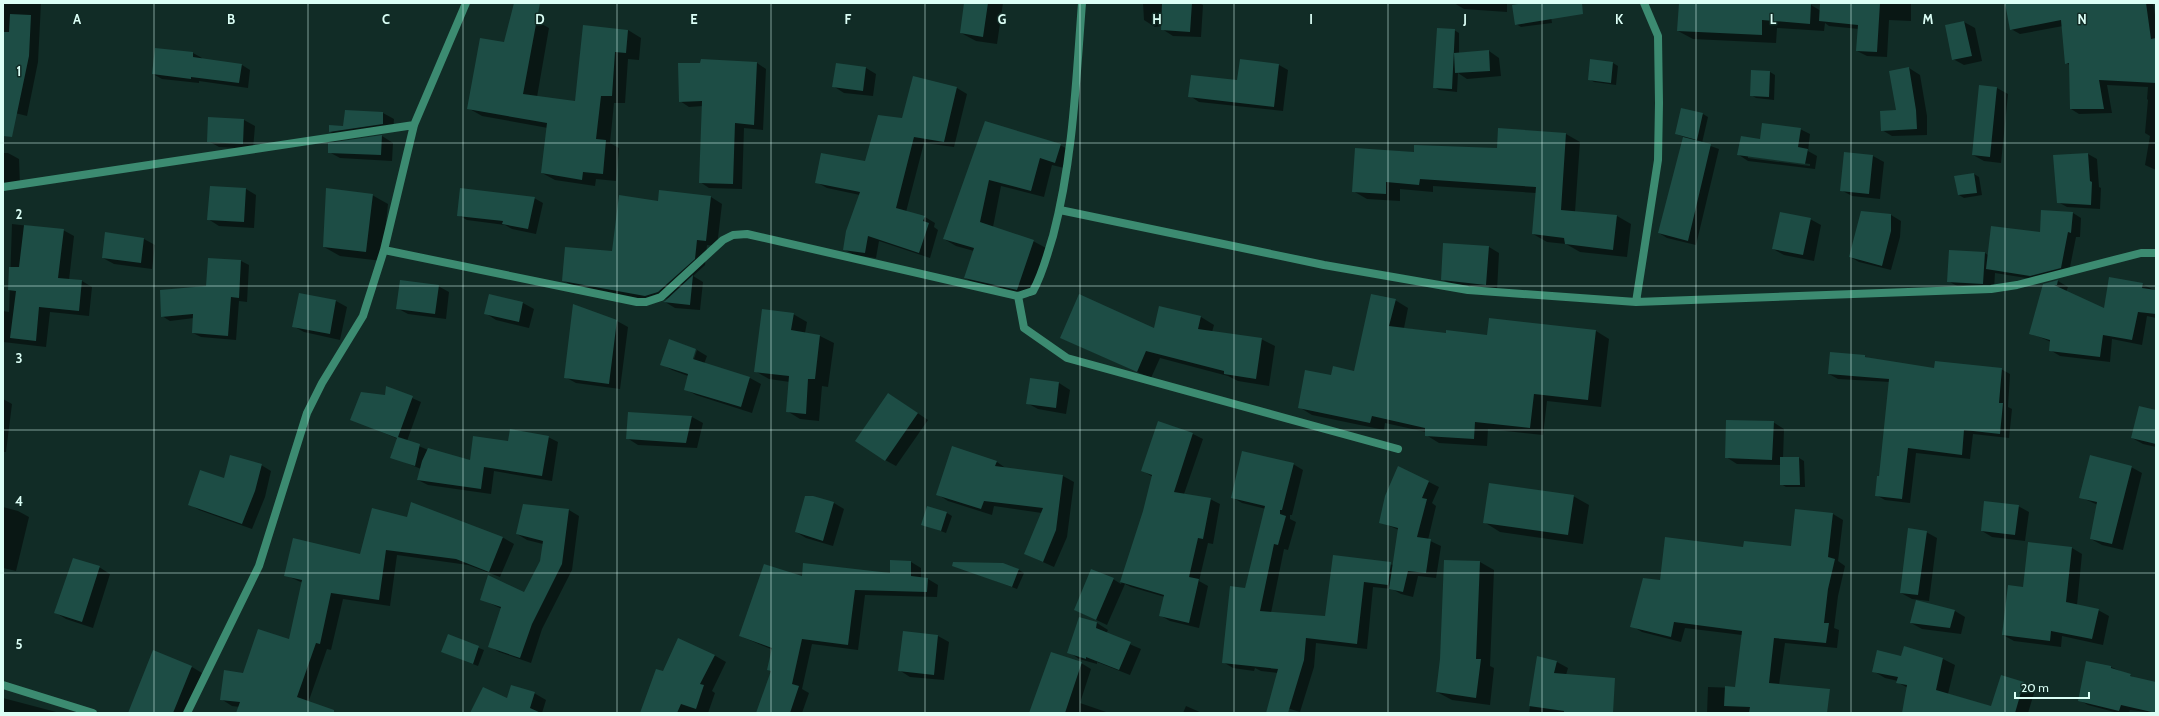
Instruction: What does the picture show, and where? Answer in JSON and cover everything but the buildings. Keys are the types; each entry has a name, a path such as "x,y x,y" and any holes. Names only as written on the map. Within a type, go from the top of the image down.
{"street":[{"path":"187,713 259,566 307,413 322,383 363,316 384,250 414,125 466,3"},
{"path":"384,250 637,302 646,302 661,297 723,240 733,235 747,234 1018,296 1033,291 1042,276 1060,210 1072,132 1082,3"},
{"path":"1636,302 1658,160 1660,103 1658,36 1644,3"},
{"path":"3,187 414,125"},
{"path":"1060,210 1324,265 1468,290 1636,302 1991,289 2017,285 2141,253 2156,253"},
{"path":"1018,296 1024,328 1067,358 1398,449"},
{"path":"3,685 93,713"}]}
